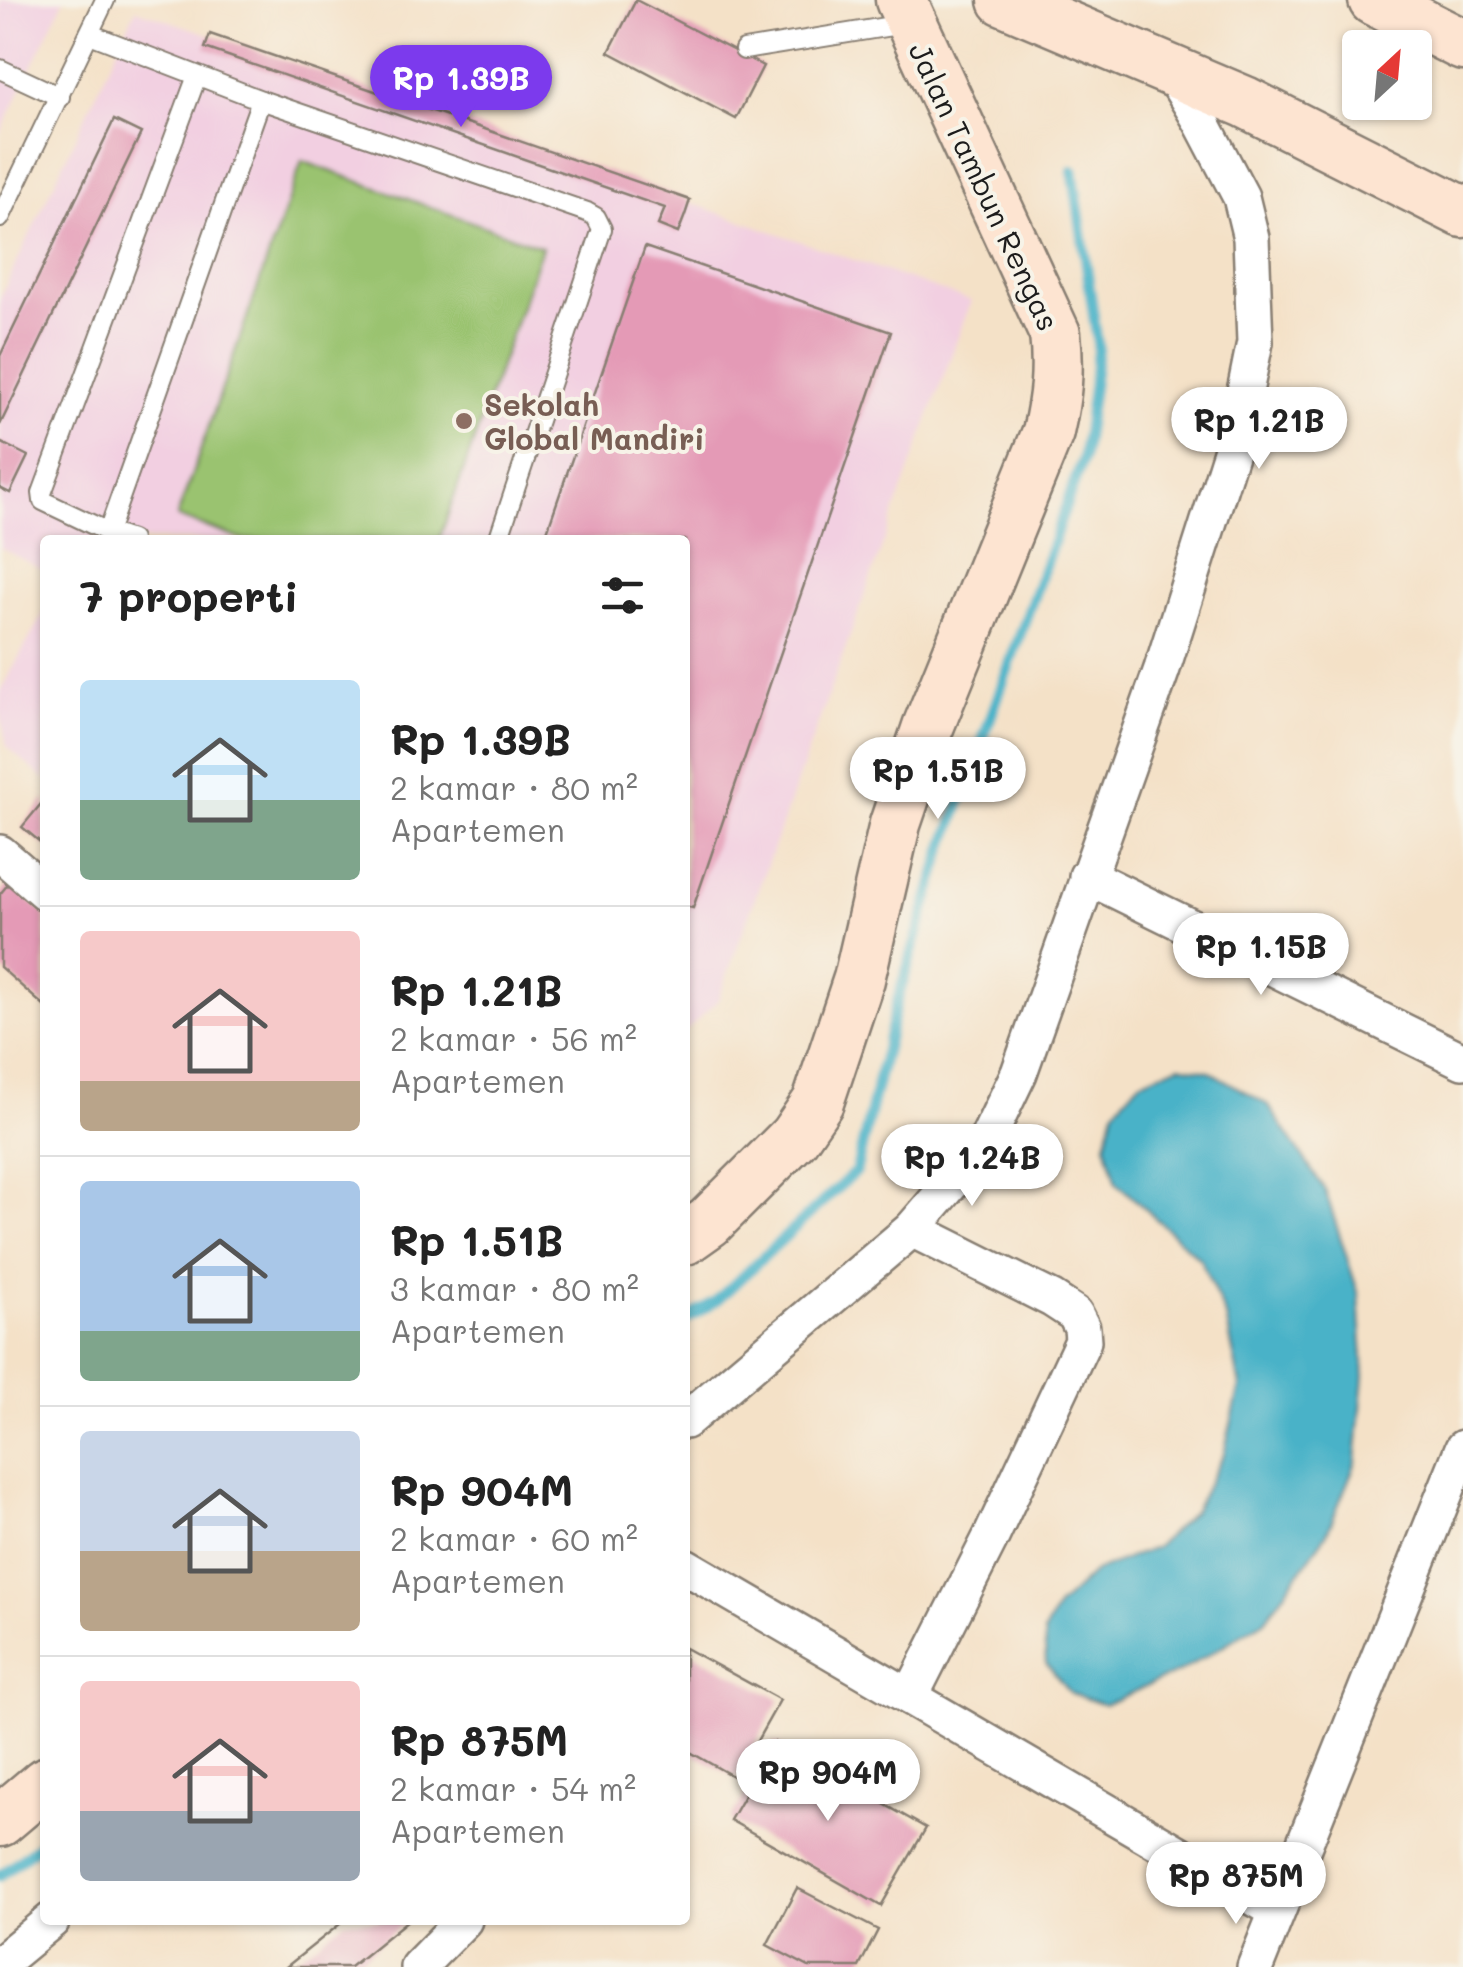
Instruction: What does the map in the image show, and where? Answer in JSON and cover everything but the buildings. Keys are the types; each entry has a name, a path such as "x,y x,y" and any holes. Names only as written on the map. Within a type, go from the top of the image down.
{"street":[{"path":"1004,0 1244,102 1463,212"},
{"path":"1374,0 1463,45"},
{"name":"Jalan Tambun Rengas","path":"690,1235 709,1222 794,1137 818,1102 859,979 896,824 928,727 1048,432 1055,399 1055,334 906,12"},
{"path":"690,1416 912,1229 985,1144 1018,1073 1162,669 1236,436 1255,342 1250,238 1240,197 1202,121 1172,73"},
{"path":"0,853 40,888"},
{"path":"1087,876 1463,1060"},
{"path":"910,1697 1083,1341 1075,1314 912,1229"},
{"path":"1255,1967 1462,1455"},
{"path":"690,1569 1277,1911"},
{"path":"0,1821 40,1787"},
{"path":"0,1963 46,1925"},
{"path":"418,1967 459,1925"}],"lane":[{"path":"0,218 104,0"},
{"path":"744,50 906,12"},
{"path":"90,34 261,100 596,217 602,229 500,535"},
{"path":"0,69 60,97"},
{"path":"117,535 43,501 42,493 197,76"},
{"path":"108,532 261,100"}],"shaded area":[{"path":"0,0 64,0 0,134"},
{"name":"Sekolah Global Mandiri","path":"136,9 971,301 718,1000 690,1027 690,535 40,535 40,568 0,548 0,298"},
{"path":"40,620 40,776 7,747 0,691"}],"green space":[{"path":"302,161 542,247 441,535 229,535 177,517"}],"water":[{"path":"1180,1065 1209,1071 1268,1105 1325,1190 1359,1295 1364,1376 1356,1462 1326,1535 1265,1620 1183,1670 1104,1705 1070,1693 1046,1663 1044,1632 1058,1606 1094,1572 1156,1547 1193,1512 1224,1454 1240,1386 1226,1317 1200,1259 1117,1183 1106,1144 1114,1110 1140,1081"}],"waterway":[{"path":"690,1317 716,1301 856,1171 896,1005 943,851 1083,458 1098,347 1073,171"},
{"path":"0,1876 40,1844"}],"place":[{"name":"Sekolah Global Mandiri","path":"464,421"}]}
